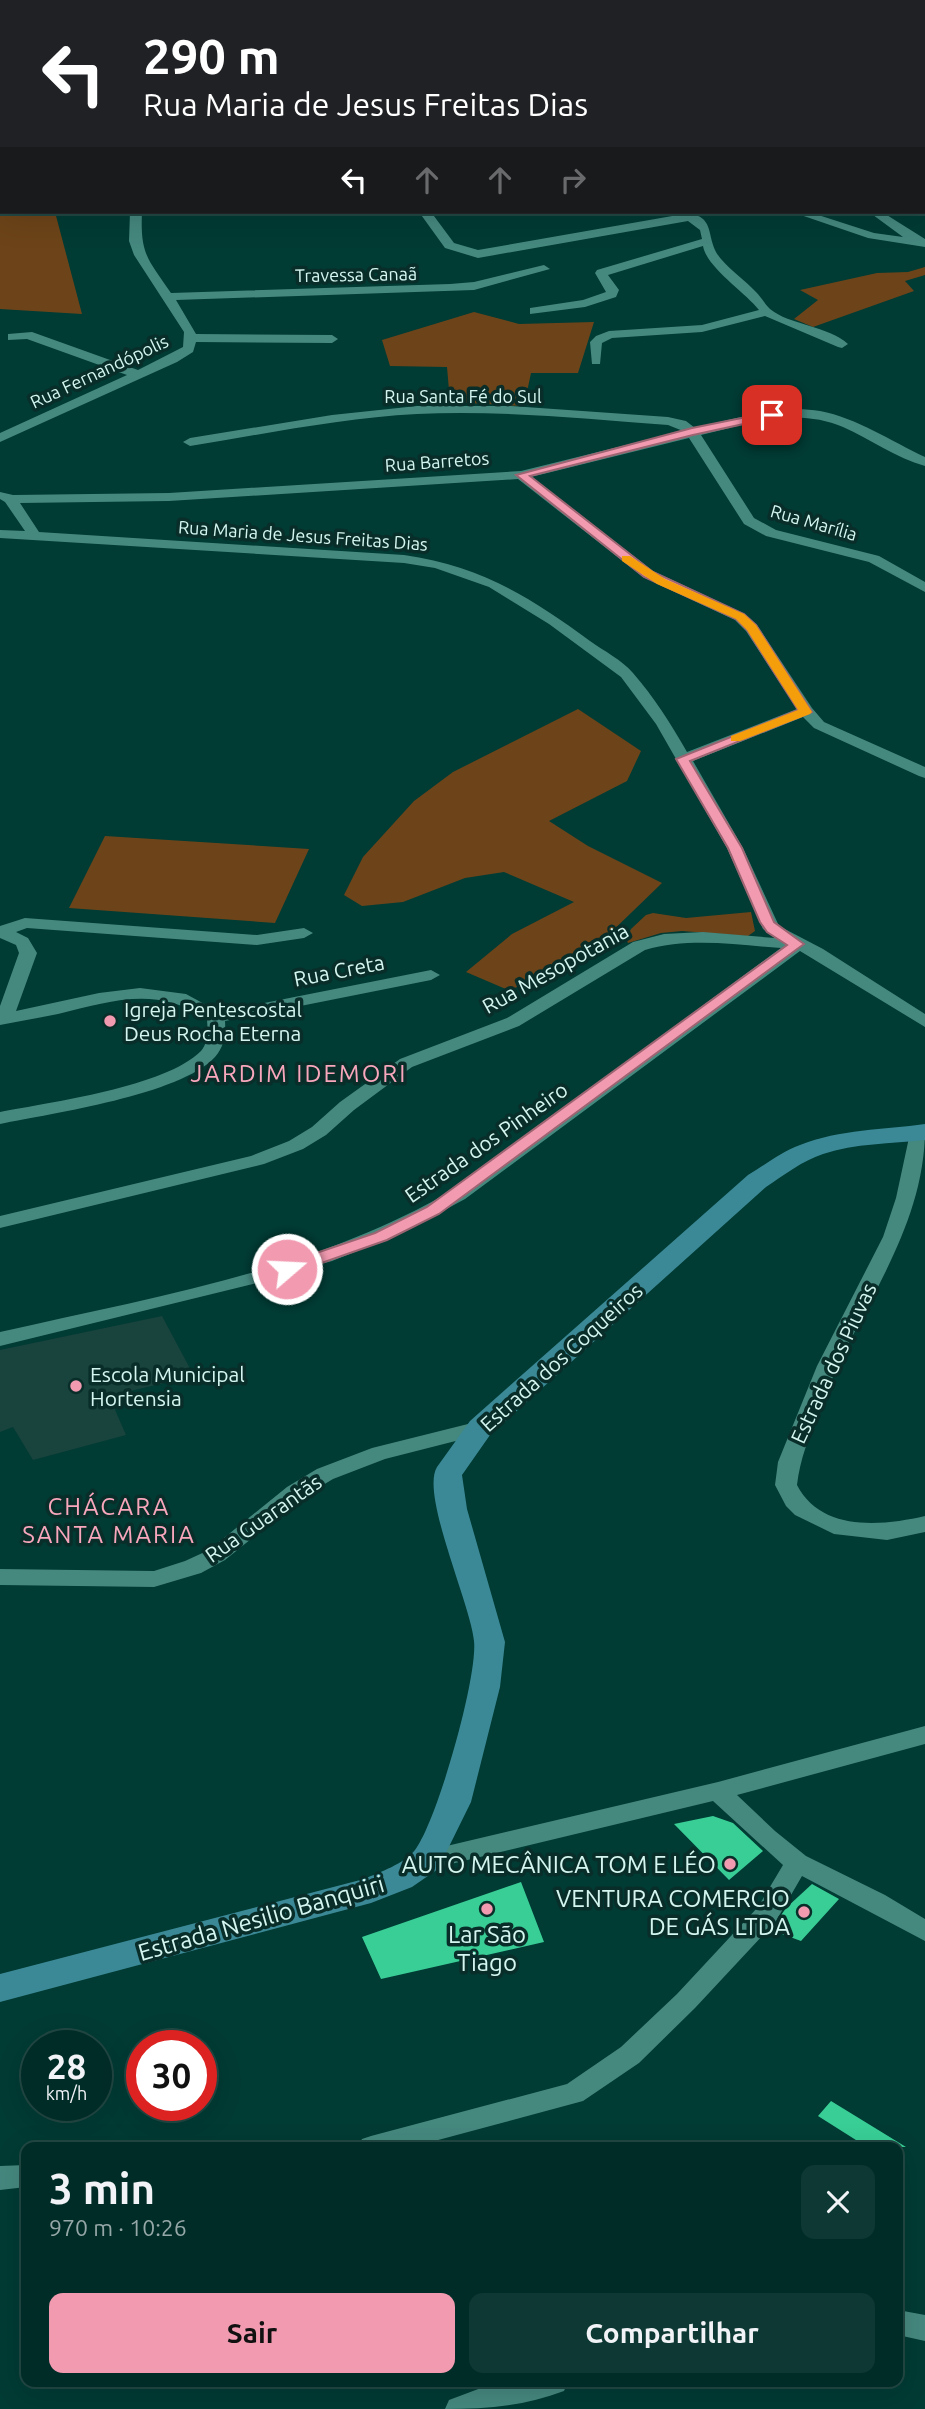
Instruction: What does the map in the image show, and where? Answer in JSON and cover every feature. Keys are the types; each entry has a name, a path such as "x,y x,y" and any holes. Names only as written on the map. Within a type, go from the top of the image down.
{"street":[{"name":"Rua Fernandópolis","path":"0,438 139,375 186,352 191,345 188,327 147,269 138,248 136,214"},
{"path":"426,214 440,239 452,248 478,254 684,214 700,222 709,241 710,252 717,262 754,296 766,312 842,344"},
{"path":"804,214 872,236 923,243"},
{"path":"878,214 923,243"},
{"path":"601,302 614,298 601,273 709,241"},
{"name":"Travessa Canaã","path":"167,297 450,288 474,286 544,269"},
{"path":"534,310 585,303 612,294"},
{"path":"596,361 596,342 601,337 619,333 698,331 725,326 766,312"},
{"path":"12,337 28,335 139,375"},
{"path":"191,338 332,340"},
{"name":"Rua Santa Fé do Sul","path":"190,442 320,420 419,410 527,412 667,421 681,424 692,432"},
{"path":"522,475 692,432 772,415 818,415 845,423 925,462"},
{"name":"Rua Marília","path":"692,432 749,521 771,533 874,559 925,588"},
{"path":"522,475 648,575 740,617 752,628 806,712 830,732 925,773"},
{"name":"Rua Barretos","path":"5,496 169,497 522,475"},
{"path":"5,496 34,535"},
{"name":"Rua Maria de Jesus Freitas Dias","path":"0,534 404,559 438,564 467,573 533,608 625,674 663,723 735,848 767,922 772,929 797,944"},
{"path":"683,759 806,712"},
{"path":"0,932 25,923 257,940 304,933"},
{"path":"0,932 21,940 29,953 2,1019"},
{"name":"Rua Mesopotania","path":"0,1222 257,1160 296,1144 319,1131 347,1106 406,1063 513,1022 639,946 664,939 703,937 797,944"},
{"path":"797,944 817,953 925,1022"},
{"name":"Estrada dos Pinheiro","path":"0,1339 246,1281 381,1237 410,1223 458,1195 797,944"},
{"name":"Rua Creta","path":"216,1018 431,975"},
{"path":"0,1118 144,1085 179,1073 198,1063 209,1053 218,1033 216,1018 202,1006 182,998 144,992 111,995 2,1019"},
{"path":"905,1009 925,1001"},
{"name":"Estrada dos Coqueiros","path":"426,1860 455,1802 484,1687 490,1642 452,1509 446,1474 480,1427 757,1181 815,1148 846,1141 922,1132"},
{"name":"Estrada dos Piuvas","path":"922,1132 906,1198 893,1237 827,1367 789,1462 786,1485 794,1501 803,1510 842,1529 887,1532 925,1524"},
{"name":"Rua Guarantãs","path":"0,1577 154,1579 171,1575 217,1555 295,1492 325,1474 379,1453 480,1427"},
{"name":"Estrada Nesilio Banquiri","path":"0,1988 370,1890 400,1878 426,1860 718,1791 925,1735"},
{"path":"718,1791 766,1838 797,1863 876,1902 925,1931"},
{"path":"390,2142 574,2093 630,2055 686,2001 767,1914 797,1863"},
{"path":"0,2178 21,2176"},
{"path":"903,2324 925,2328"},
{"path":"459,2409 492,2396 532,2387"}],"shaded area":[{"path":"0,214 56,214 82,314 0,309"},
{"path":"925,267 925,275 905,281 914,291 813,327 794,319 818,300 800,290 877,273 908,272"},
{"path":"474,312 519,324 594,322 578,373 531,373 524,406 450,402 447,367 390,366 382,340"},
{"path":"578,709 641,751 627,781 549,821 588,846 662,883 573,969 508,990 466,972 512,934 574,902 504,872 465,878 403,902 362,906 344,895 363,857 414,801 453,772"},
{"path":"105,836 309,849 275,923 69,908"},
{"path":"751,912 755,931 748,936 682,931 661,933 628,943 626,939 631,929 646,915 653,913 686,918"},
{"name":"Escola Municipal Hortensia","path":"162,1316 194,1376 109,1396 126,1435 33,1460 13,1427 0,1432 0,1350"}],"building":[{"name":"AUTO MECÂNICA TOM E LÉO","path":"713,1816 733,1823 763,1851 729,1880 674,1824"},
{"name":"Lar São Tiago","path":"521,1882 544,1942 381,1979 362,1937"},
{"name":"VENTURA COMERCIO DE GÁS LTDA","path":"812,1884 839,1899 801,1941 771,1930 786,1908"},
{"path":"831,2101 898,2142 859,2142 818,2116"}],"slow traffic":[{"path":"626,558 661,582 740,617 752,628 806,712 735,739"}],"place":[{"name":"Igreja Pentescostal Deus Rocha Eterna","path":"110,1021"},
{"name":"Escola Municipal Hortensia","path":"76,1386"},
{"name":"AUTO MECÂNICA TOM E LÉO","path":"730,1864"},
{"name":"Lar São Tiago","path":"487,1909"},
{"name":"VENTURA COMERCIO DE GÁS LTDA","path":"804,1912"}],"district":[{"name":"JARDIM IDEMORI","path":"299,1073"},
{"name":"CHÁCARA SANTA MARIA","path":"109,1520"}],"route":[{"path":"287,1269 381,1237 433,1211 797,944 781,936 767,922 735,848 683,759 806,712 752,628 740,617 648,575 522,475 692,432 772,415"}]}
